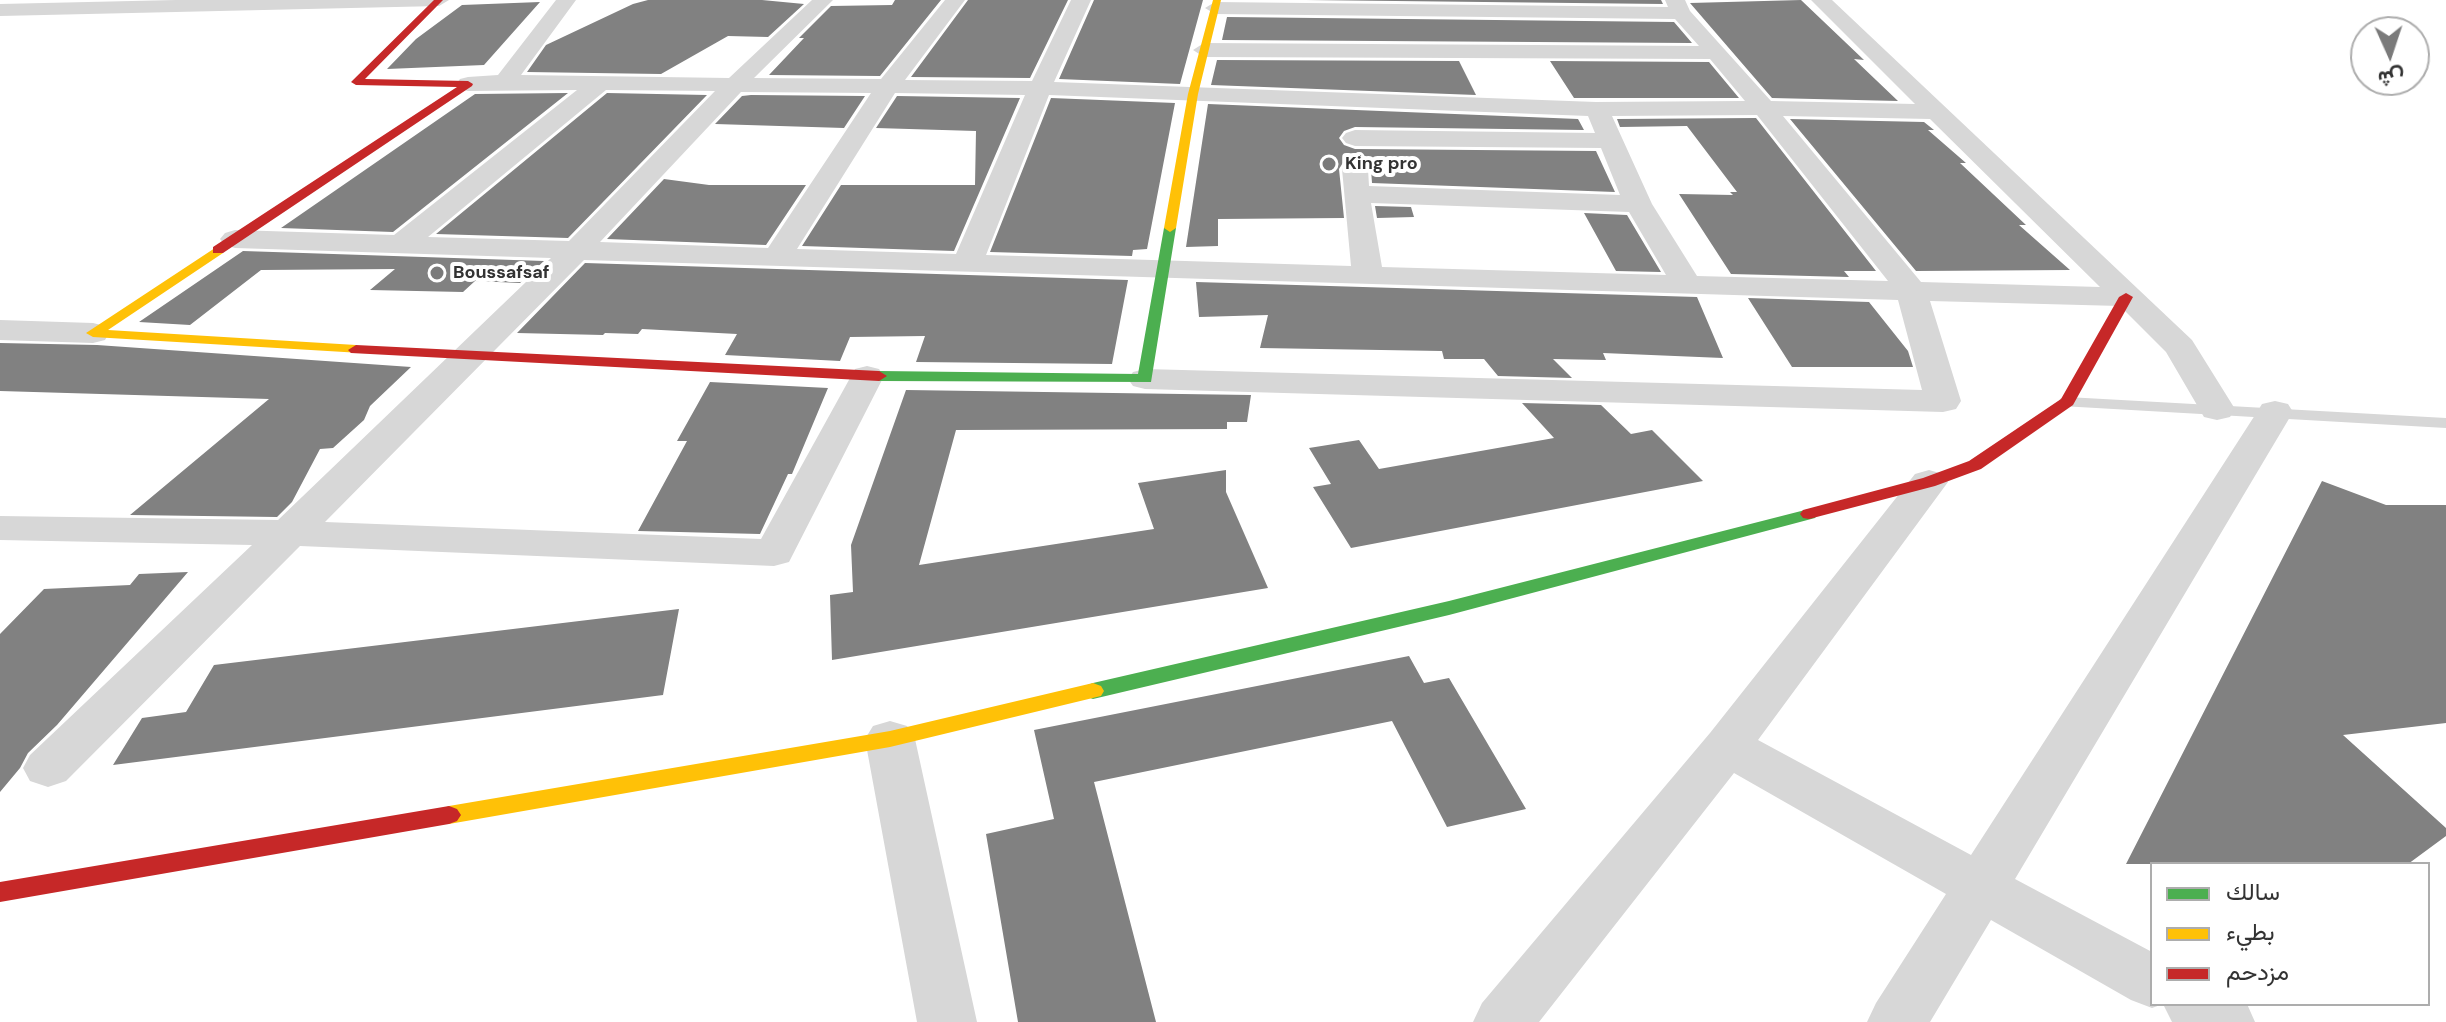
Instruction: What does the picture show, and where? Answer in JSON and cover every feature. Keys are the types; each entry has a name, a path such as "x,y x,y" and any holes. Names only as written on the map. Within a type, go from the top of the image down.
{"street":[{"path":"0,10 68,4 439,0"},
{"path":"439,0 356,82 1040,88 1596,109 1764,108 1934,112"},
{"path":"505,82 566,0"},
{"path":"48,768 470,357 734,85 823,0"},
{"path":"777,256 887,87 955,0"},
{"path":"967,264 1040,88 1081,0"},
{"path":"1821,0 2180,347 2217,409"},
{"path":"0,330 867,376 1145,379 1943,401 1911,290 1678,6 1216,4 1193,94 1145,379"},
{"path":"1204,50 1718,53"},
{"path":"400,245 600,83"},
{"path":"93,333 468,84"},
{"path":"1346,101 1355,138 1356,194 1368,276"},
{"path":"1596,109 1613,141 1638,204 1687,285"},
{"path":"1355,138 1613,141"},
{"path":"1356,194 1638,204"},
{"path":"235,239 967,264 2126,297"},
{"path":"0,892 890,739 1449,608 1929,482 1975,465 2067,402 2126,297"},
{"path":"0,528 287,533 774,553 867,376"},
{"path":"1897,1022 2275,412"},
{"path":"1503,1022 1727,746 1929,482"},
{"path":"890,739 947,1022"},
{"path":"1727,746 2150,981"},
{"path":"2197,1006 2225,1022"}],"lane":[{"path":"2067,402 2446,423"}],"building":[{"path":"648,0 762,0 804,4 768,37 728,36 661,74 527,72 546,45"},
{"path":"895,0 941,0 880,76 769,75 804,38 799,38 831,6 892,5"},
{"path":"968,0 1068,0 1030,78 911,77"},
{"path":"1094,0 1203,0 1180,84 1059,79"},
{"path":"1306,0 1661,0 1663,4"},
{"path":"1801,0 1864,60 1854,59 1898,101 1772,98 1690,3"},
{"path":"540,2 484,65 387,69 416,39 462,5"},
{"path":"1227,17 1674,22 1692,43 1222,40"},
{"path":"1217,60 1459,61 1476,95 1211,85"},
{"path":"1550,61 1709,62 1739,98 1574,98"},
{"path":"568,93 393,232 281,228 475,94"},
{"path":"607,93 707,95 568,238 436,234"},
{"path":"742,96 865,96 844,128 715,124"},
{"path":"897,96 1020,98 954,251 802,246 841,185 975,185 976,131 876,128"},
{"path":"1051,98 1175,103 1147,249 1133,250 1132,256 990,252"},
{"path":"1208,104 1578,119 1584,130 1355,127 1344,131 1339,138 1344,145 1355,149 1596,151 1615,192 1372,183 1371,169 1366,161 1354,158 1344,161 1339,169 1344,218 1218,219 1218,246 1186,247"},
{"path":"1756,118 1876,271 1844,271 1849,277 1731,274 1679,194 1733,195 1730,192 1737,192 1687,126 1620,127 1617,119"},
{"path":"1790,119 1924,122 1934,130 1928,130 1966,163 1960,163 2026,225 2019,225 2070,270 1916,271"},
{"path":"664,179 709,185 806,185 766,245 607,239"},
{"path":"1375,206 1411,207 1414,217 1377,218"},
{"path":"1584,213 1627,215 1661,272 1616,271"},
{"path":"243,251 544,261 520,283 475,281 463,292 370,290 395,269 261,270 190,325 139,322"},
{"path":"585,263 1128,280 1112,364 916,362 925,336 850,337 840,361 725,355 737,334 642,329 638,334 517,333"},
{"path":"1196,282 1697,297 1723,358 1603,353 1606,360 1553,359 1572,378 1498,376 1484,359 1444,359 1442,351 1260,348 1268,315 1199,317"},
{"path":"1748,298 1869,302 1908,351 1913,367 1792,367"},
{"path":"0,343 97,345 411,367 370,406 364,420 333,448 320,449 292,502 277,517 130,515 269,399 0,391"},
{"path":"710,382 828,388 792,474 788,474 760,534 638,531 687,441 677,441"},
{"path":"906,390 1251,395 1247,422 1227,422 1227,429 956,430 919,565 1154,529 1138,483 1226,470 1226,492 1268,588 832,660 830,595 853,592 851,545"},
{"path":"1522,403 1601,405 1631,434 1652,430 1703,481 1351,548 1313,487 1331,484 1309,448 1359,440 1379,469 1554,438"},
{"path":"2322,481 2386,505 2446,505 2446,723 2343,735 2446,828 2446,836 2411,862 2126,864"},
{"path":"188,572 57,725 28,753 0,792 0,634 44,589 130,585 139,574"},
{"path":"679,609 663,695 113,765 142,718 186,712 214,665"},
{"path":"1409,656 1424,683 1449,678 1526,809 1447,827 1392,721 1094,782 1156,1022 1018,1022 986,834 1054,819 1034,730"}],"traffic: fast":[{"path":"879,376 1145,379 1170,228"},
{"path":"1093,691 1449,608 1809,514"}],"traffic: slow":[{"path":"1170,228 1193,94 1217,0"},
{"path":"218,250 93,333 356,350"},
{"path":"449,815 890,739 1093,691"}],"traffic: jam":[{"path":"218,250 468,84 356,82 439,0"},
{"path":"1809,514 1929,482 1975,465 2067,402 2126,297"},
{"path":"356,350 879,376"},
{"path":"0,892 449,815"}],"place":[{"name":"King pro","path":"1329,164"},
{"name":"Boussafsaf","path":"437,273"}]}
